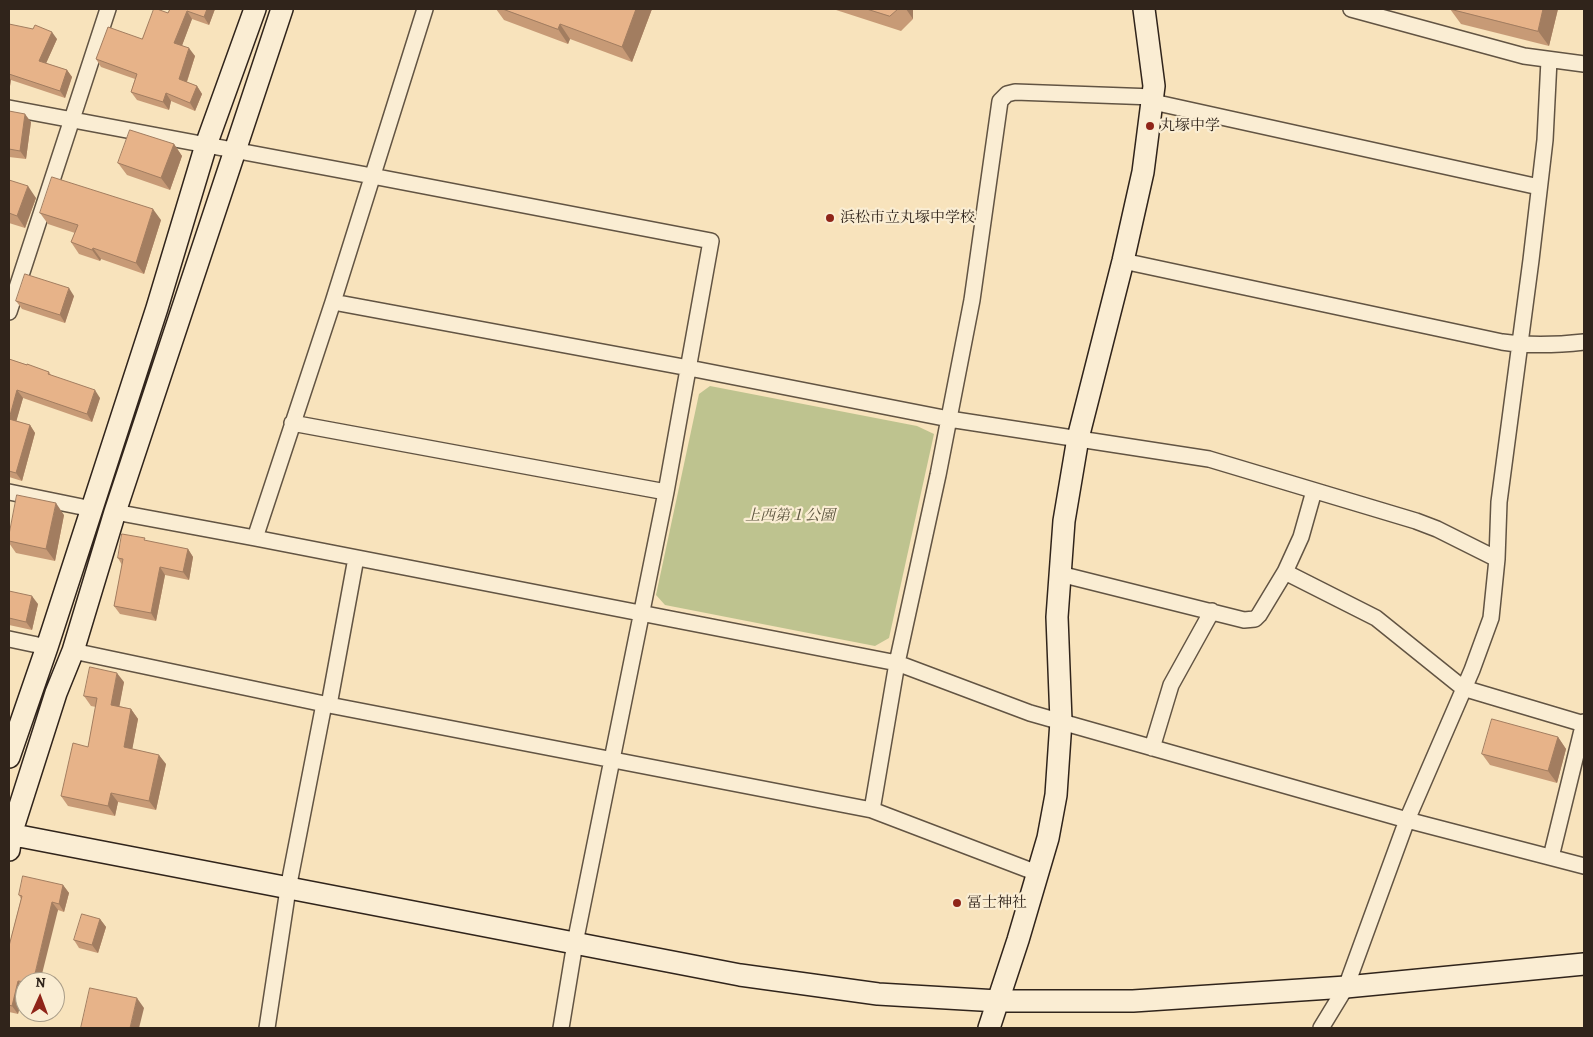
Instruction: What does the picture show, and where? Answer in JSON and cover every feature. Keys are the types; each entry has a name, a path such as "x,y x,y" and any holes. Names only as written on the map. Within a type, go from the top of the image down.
{"street":[{"path":"9,312 108,9"},
{"path":"9,757 48,647 157,308 206,146 255,9"},
{"path":"282,9 115,512 73,651 56,693 10,839 288,889 740,975 878,994 998,1001 1133,1001 1346,987 1584,964"},
{"path":"255,538 333,302 425,9"},
{"path":"989,1028 1018,940 1048,838 1056,795 1060,721 1058,617 1064,521 1078,438 1141,184 1154,100 1154,72 1144,9"},
{"path":"1353,9 1524,56 1584,64"},
{"path":"1321,1028 1346,987 1407,820 1472,670 1491,618 1497,560 1499,502 1545,140 1549,60"},
{"path":"872,810 897,663 949,420 972,300 1002,97 1015,92 1154,100 1539,187"},
{"path":"9,108 710,242 666,492 640,613 575,943 561,1028"},
{"path":"1123,261 1276,295 1519,344 1550,345 1584,342"},
{"path":"333,302 689,368 949,420 1078,438 1216,461 1424,524 1497,560"},
{"path":"292,423 666,492"},
{"path":"1060,574 1244,620 1255,619 1285,572 1301,537 1314,491"},
{"path":"9,492 92,510"},
{"path":"115,512 897,663 1030,713 1407,820 1584,866"},
{"path":"267,1028 288,889 356,558"},
{"path":"1285,572 1376,618 1463,688 1584,724 1551,857"},
{"path":"1152,748 1171,685 1212,611"},
{"path":"9,639 48,647"},
{"path":"73,651 326,704 872,810 1037,873"}],"green space":[{"name":"上西第１公園","path":"710,386 917,426 934,434 889,638 875,646 665,605 656,595 699,394"}],"building":[{"path":"154,9 168,13 170,9 207,9 204,17 187,11 174,43 189,48 179,79 197,86 190,103 166,93 163,102 131,92 137,74 96,59 108,27 142,39"},
{"path":"503,9 636,9 622,47 560,24 558,29"},
{"path":"867,9 898,9 890,16"},
{"path":"1450,9 1543,9 1538,31"},
{"path":"9,24 33,29 35,25 52,32 39,61 67,70 60,91 9,74"},
{"path":"9,111 25,114 20,151 9,149"},
{"path":"130,130 174,144 161,178 118,163"},
{"path":"52,177 153,209 136,263 71,242 78,225 40,213"},
{"path":"9,180 28,186 17,216 9,213"},
{"path":"25,274 69,288 60,315 16,301"},
{"path":"9,359 95,390 87,414 17,390 9,419"},
{"path":"9,419 30,425 16,473 9,471"},
{"path":"17,495 56,503 46,549 9,541"},
{"path":"122,534 188,549 183,572 160,567 151,613 114,606 123,559 118,558"},
{"path":"9,591 32,596 26,622 9,618"},
{"path":"90,667 117,673 111,705 131,709 124,747 159,755 149,801 111,793 108,806 61,796 73,743 88,747 97,698 84,696"},
{"path":"1492,719 1558,737 1548,771 1482,754"},
{"path":"23,876 63,885 59,904 52,902 35,972 15,972 15,994 12,1006 9,1005 9,946 22,896 19,895"},
{"path":"82,914 100,919 92,945 74,940"},
{"path":"90,988 137,998 130,1028 81,1028"}],"place":[{"name":"丸塚中学","path":"1150,126"},
{"name":"浜松市立丸塚中学校","path":"830,218"},
{"name":"冨士神社","path":"957,903"}]}
